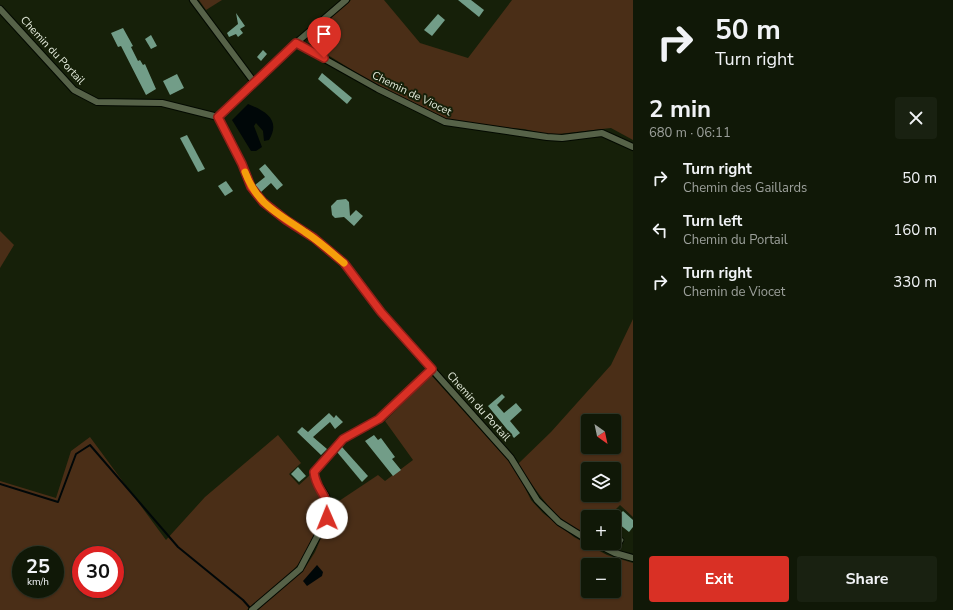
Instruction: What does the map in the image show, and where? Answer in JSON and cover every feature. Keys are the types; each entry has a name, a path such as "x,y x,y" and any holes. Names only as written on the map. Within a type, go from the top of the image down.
{"street":[{"path":"193,0 254,82"},
{"path":"218,117 296,43 346,0"},
{"name":"Chemin du Portail","path":"0,9 74,90 86,97 97,102 162,103 218,117 239,158 251,187 263,202 286,220 314,238 344,263 381,312 511,458 538,500 559,522 581,536"},
{"name":"Chemin de Viocet","path":"296,43 378,89 445,122 546,137 562,138 602,133 633,148"},
{"path":"252,610 300,569 327,518 329,506 326,496 318,485 314,472 343,439 379,419 432,369"},
{"path":"609,550 633,558"}],"shaded area":[{"path":"199,0 222,0 206,10"},
{"path":"351,0 384,0 420,43 468,58 512,0 633,0 633,140 611,128 550,135 524,129 476,125 444,119 381,88 307,42 315,32"},
{"path":"248,104 266,113 270,117 273,127 269,140 264,141 263,131 256,123 254,126 262,147 256,151 251,151 232,120"},
{"path":"0,231 14,245 0,268"},
{"path":"633,319 633,517 620,505 615,510 581,510 581,533 566,523 548,506 518,464 551,432 611,365"},
{"path":"431,375 515,468 531,500 543,513 581,541 581,550 598,550 617,558 581,558 581,598 621,598 621,559 633,563 633,610 257,610 305,568 315,552 331,515 330,498 339,501 378,475 385,481 413,460 385,421"},
{"path":"278,435 301,463 289,474 299,485 310,475 326,509 302,560 289,575 247,610 0,610 0,481 56,498 71,451 90,437 166,540 205,497"},
{"path":"317,565 323,572 322,576 307,586 303,581"}],"building":[{"path":"458,0 471,0 484,10 479,17"},
{"path":"236,13 245,26 240,29 243,33 238,37 236,34 229,37 227,33 238,24"},
{"path":"438,14 445,20 432,36 424,30"},
{"path":"123,28 133,46 131,47 138,61 140,60 143,65 145,64 156,89 146,95 121,46 118,47 111,33"},
{"path":"151,35 157,46 151,49 145,39"},
{"path":"263,50 267,54 261,61 257,57"},
{"path":"322,73 352,98 347,104 318,79"},
{"path":"177,74 184,88 170,95 163,81"},
{"path":"187,135 205,169 198,172 180,138"},
{"path":"265,164 283,185 277,190 271,183 261,192 255,185 265,177 259,169"},
{"path":"226,181 233,191 225,196 218,186"},
{"path":"346,199 349,202 350,216 356,210 363,216 354,226 344,217 335,218 332,215 331,206 337,200"},
{"path":"502,394 505,397 497,405 504,413 516,403 522,410 510,421 520,433 514,438 488,406"},
{"path":"329,413 334,418 336,415 343,422 335,429 330,422 313,437 327,449 321,455 297,432 302,427 308,432"},
{"path":"374,435 378,440 381,438 395,457 392,459 401,470 393,476 365,441"},
{"path":"342,447 368,476 362,482 337,452"},
{"path":"298,467 306,476 299,482 291,474"},
{"path":"623,511 633,520 633,527 629,532 621,526 621,513"}],"waterway":[{"path":"0,484 58,502 76,454 90,445 178,547 243,600 251,609"}],"slow traffic":[{"path":"245,172 251,187 263,202 286,220 314,238 344,263"}],"route":[{"path":"324,58 296,43 218,117 242,164 251,187 263,202 286,220 314,238 344,263 381,312 432,369 379,419 343,439 314,472 315,479 326,496 329,506 327,518"}]}
